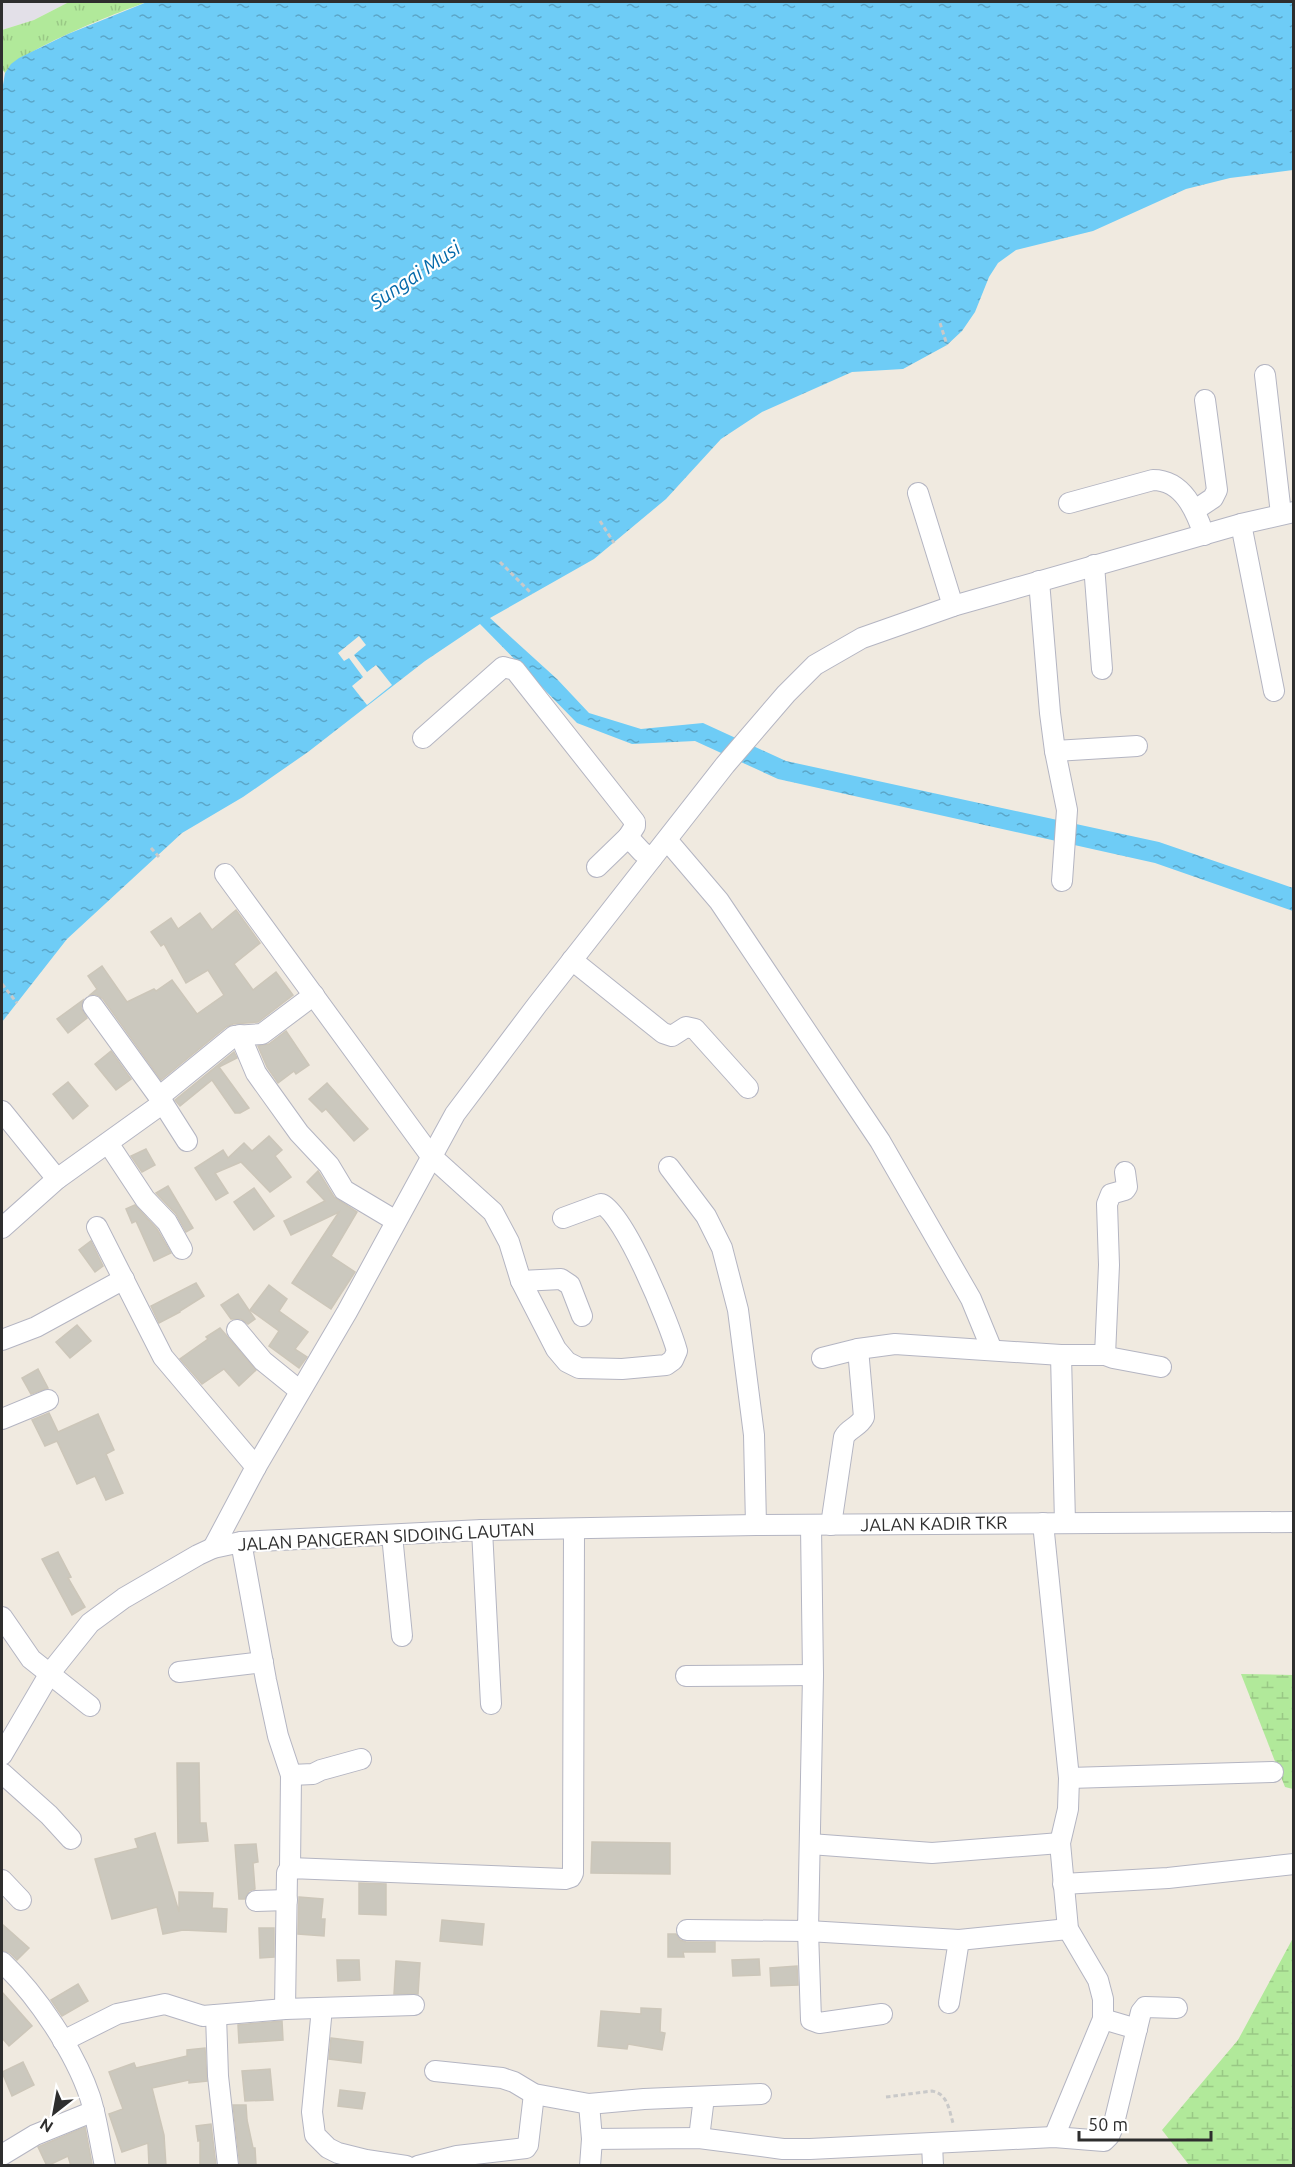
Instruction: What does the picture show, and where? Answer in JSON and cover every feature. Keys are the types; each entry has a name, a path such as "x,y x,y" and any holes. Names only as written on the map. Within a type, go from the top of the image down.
{"street":[{"path":"213,1548 256,1467 347,1312 454,1114 755,728 815,665 862,638 953,606 1287,513 1265,375"},
{"path":"1195,510 1213,498 1217,490 1205,400"},
{"path":"1069,503 1153,480 1163,480 1183,495 1195,510 1204,535"},
{"path":"918,494 953,606"},
{"path":"1241,524 1274,691"},
{"path":"1094,565 1102,669"},
{"path":"1040,581 1055,751 1067,810 1062,881"},
{"path":"423,738 503,667 514,670 635,822 628,837 597,867"},
{"path":"1055,751 1137,746"},
{"path":"628,837 642,852 652,858"},
{"path":"667,840 719,901 880,1141 971,1299 992,1350"},
{"path":"225,874 432,1156 493,1212 509,1242 521,1281 556,1349 567,1362 579,1368 622,1369 666,1365 673,1360 677,1351 673,1336 641,1261 610,1210 601,1204 563,1218"},
{"path":"572,960 663,1033 672,1036 686,1027 695,1029 747,1088"},
{"path":"2,1228 57,1179 108,1143 161,1100 234,1035 262,1034 314,995"},
{"path":"93,1006 161,1100 187,1141"},
{"path":"240,1035 256,1073 299,1133 329,1165 344,1190 396,1221"},
{"path":"2,1111 57,1179"},
{"path":"108,1143 145,1199 167,1222 182,1249"},
{"path":"669,1167 706,1216 722,1248 738,1310 754,1435 756,1525"},
{"path":"1105,1355 1109,1265 1107,1204 1111,1194 1125,1190 1127,1187 1125,1172"},
{"path":"97,1227 163,1357 256,1467"},
{"path":"521,1281 561,1279 566,1281 582,1316"},
{"path":"2,1340 129,1288"},
{"path":"237,1330 263,1361 300,1391"},
{"path":"822,1358 858,1349 895,1344 1061,1355 1105,1355 1161,1367"},
{"path":"858,1349 864,1417 860,1424 847,1431 844,1437 821,1526 813,1674 808,1931 812,2020 819,2023 882,2014"},
{"path":"1061,1355 1065,1523"},
{"path":"2,1419 48,1400"},
{"name":"JALAN KADIR TKR","path":"574,1530 756,1525 1293,1522"},
{"path":"1043,1523 1069,1778 1068,1809 1060,1843 1068,1929 1098,1980 1103,1999 1103,2019 1054,2137"},
{"path":"482,1530 491,1704"},
{"name":"JALAN PANGERAN SIDOING LAUTAN","path":"2,1755 50,1673 90,1623 124,1598 213,1548 241,1542 482,1530 574,1530"},
{"path":"290,1868 565,1880 571,1877 573,1874 574,1530"},
{"path":"392,1535 402,1636"},
{"path":"241,1542 278,1736 291,1774 285,2009"},
{"path":"2,1617 25,1652 90,1706"},
{"path":"179,1672 263,1662"},
{"path":"686,1676 813,1674"},
{"path":"291,1774 313,1774 361,1759"},
{"path":"1069,1778 1273,1772"},
{"path":"2,1773 49,1815 71,1839"},
{"path":"810,1844 932,1853 1060,1843"},
{"path":"1063,1884 1168,1878 1293,1864"},
{"path":"2,1880 21,1900"},
{"path":"256,1901 287,1900"},
{"path":"687,1930 808,1931 959,1940 1068,1929"},
{"path":"949,2003 959,1940"},
{"path":"2,1962 40,2006 63,2041 86,2087 94,2111 105,2166"},
{"path":"63,2041 126,2011 169,2004 203,2016 285,2009 414,2005"},
{"path":"592,2139 699,2138 783,2149 1054,2137 1100,2141 1109,2136 1141,2012 1145,2007 1177,2008"},
{"path":"322,2008 312,2120 321,2143 338,2153 406,2166"},
{"path":"216,2015 218,2076 228,2165"},
{"path":"1103,2019 1137,2029"},
{"path":"435,2071 508,2080 534,2094 589,2104 761,2094"},
{"path":"418,2166 457,2156 527,2148 534,2094"},
{"path":"699,2138 704,2097"},
{"path":"589,2104 592,2139 590,2166"},
{"path":"2,2155 35,2135 94,2111"},
{"path":"932,2144 933,2166"}],"path":[{"path":"940,323 947,345"},
{"path":"600,521 614,543"},
{"path":"500,562 532,594"},
{"path":"151,848 159,857"},
{"path":"2,984 17,1003"},
{"path":"886,2097 932,2091 943,2095 959,2142"}],"shaded area":[{"path":"2,2 69,2 34,20 2,30"}],"green space":[{"path":"69,2 147,2 49,43 30,53 5,73 2,69 2,30 34,20"},
{"path":"1241,1674 1293,1675 1293,1789 1285,1787"},
{"path":"1293,1938 1293,2165 1189,2165 1162,2130 1238,2040"}],"water":[{"name":"Sungai Musi","path":"147,2 1293,2 1293,170 1230,178 1186,189 1093,231 1016,250 998,263 989,277 975,312 962,331 947,345 903,369 852,372 762,412 721,439 666,499 594,559 490,618 557,679 589,713 641,729 703,723 786,761 1159,842 1293,888 1293,911 1155,863 778,779 695,741 632,744 577,723 480,624 425,661 308,752 243,797 182,833 67,939 2,1022 2,91 5,73 19,58 68,34"}],"pier":[{"path":"359,636 366,645 354,655 367,672 376,665 392,685 367,705 352,686 363,677 349,658 344,661 338,653"}],"building":[{"path":"236,910 260,943 234,964 253,990 276,972 293,995 258,1022 233,1024 226,1027 161,1080 103,999 97,995 90,995 97,989 88,976 102,966 127,1002 154,989 156,991 172,980 197,1014 224,995 208,970 186,983 164,944 161,946 151,932 171,918 178,929 200,913 212,930"},
{"path":"83,1000 81,1008 87,1018 68,1033 57,1019"},
{"path":"286,1031 309,1065 296,1074 294,1071 278,1083 267,1067 258,1046 269,1044"},
{"path":"111,1051 131,1079 116,1090 95,1064"},
{"path":"234,1052 237,1058 219,1067 249,1108 235,1113 212,1080 180,1106 175,1100"},
{"path":"68,1082 88,1106 73,1119 53,1094"},
{"path":"327,1083 368,1129 354,1141 326,1109 322,1112 309,1099"},
{"path":"269,1136 282,1150 275,1156 291,1177 270,1192 241,1162 215,1173 228,1193 216,1200 195,1168 223,1150 228,1158 244,1143 252,1151"},
{"path":"146,1149 155,1165 142,1172 131,1156"},
{"path":"318,1171 334,1197 357,1212 331,1256 355,1272 331,1309 292,1283 339,1212 291,1235 284,1221 325,1201 307,1182"},
{"path":"168,1186 193,1228 186,1232 176,1214 156,1193"},
{"path":"254,1188 274,1216 254,1230 234,1202"},
{"path":"135,1205 157,1229 171,1253 154,1261 136,1221 132,1223 126,1209"},
{"path":"91,1241 103,1266 95,1272 79,1250"},
{"path":"196,1283 204,1296 159,1323 151,1306"},
{"path":"269,1285 287,1299 279,1311 308,1332 295,1349 307,1357 299,1368 269,1346 279,1331 250,1310"},
{"path":"238,1294 255,1319 248,1324 241,1319 231,1319 221,1305"},
{"path":"77,1325 91,1341 70,1358 56,1342"},
{"path":"220,1328 256,1370 239,1386 224,1369 202,1384 180,1359"},
{"path":"38,1369 48,1388 31,1394 22,1378"},
{"path":"49,1413 58,1432 98,1414 114,1450 106,1454 123,1493 106,1500 95,1476 77,1484 57,1441 45,1446 32,1420"},
{"path":"58,1552 71,1577 68,1578 85,1607 72,1615 42,1559"},
{"path":"177,1763 199,1763 200,1823 206,1823 208,1841 178,1843"},
{"path":"155,1833 179,1912 179,1892 213,1893 212,1908 227,1909 226,1932 183,1930 163,1934 157,1907 112,1919 95,1859 138,1848 135,1839"},
{"path":"592,1842 670,1843 670,1874 591,1873"},
{"path":"256,1844 258,1862 253,1863 255,1889 249,1891 245,1899 239,1899 235,1845"},
{"path":"359,1883 386,1884 386,1915 359,1914"},
{"path":"299,1897 323,1899 321,1919 325,1919 324,1936 298,1934"},
{"path":"442,1920 484,1924 482,1945 440,1941"},
{"path":"2,1924 29,1948 17,1960 10,1953 2,1950"},
{"path":"259,1928 274,1928 274,1957 260,1958"},
{"path":"668,1934 676,1934 680,1940 686,1942 715,1942 715,1952 683,1952 684,1957 668,1957"},
{"path":"759,1959 760,1975 733,1976 732,1960"},
{"path":"337,1960 359,1960 360,1980 338,1981"},
{"path":"396,1961 420,1963 418,1994 394,1994"},
{"path":"797,1966 798,1985 771,1986 770,1968"},
{"path":"78,1984 88,2001 62,2016 51,2000"},
{"path":"2,1992 32,2026 9,2046 2,2038"},
{"path":"641,2008 661,2009 660,2032 665,2033 662,2050 628,2044 627,2049 598,2046 601,2011 641,2014"},
{"path":"282,2021 283,2040 239,2043 238,2025"},
{"path":"331,2038 363,2042 361,2063 329,2059"},
{"path":"205,2048 207,2081 189,2083 189,2080 152,2088 164,2135 166,2166 149,2166 148,2143 122,2152 109,2114 123,2109 109,2072 134,2063 136,2068 187,2056 187,2050"},
{"path":"23,2062 34,2085 12,2096 2,2072"},
{"path":"270,2069 273,2100 245,2101 242,2071"},
{"path":"340,2090 365,2093 362,2109 338,2106"},
{"path":"233,2105 246,2105 247,2120 253,2148 255,2148 256,2165 240,2166"},
{"path":"211,2124 216,2166 200,2166 200,2140 198,2141 196,2126"},
{"path":"85,2127 92,2164 71,2166 68,2156 47,2166 38,2147"}]}
